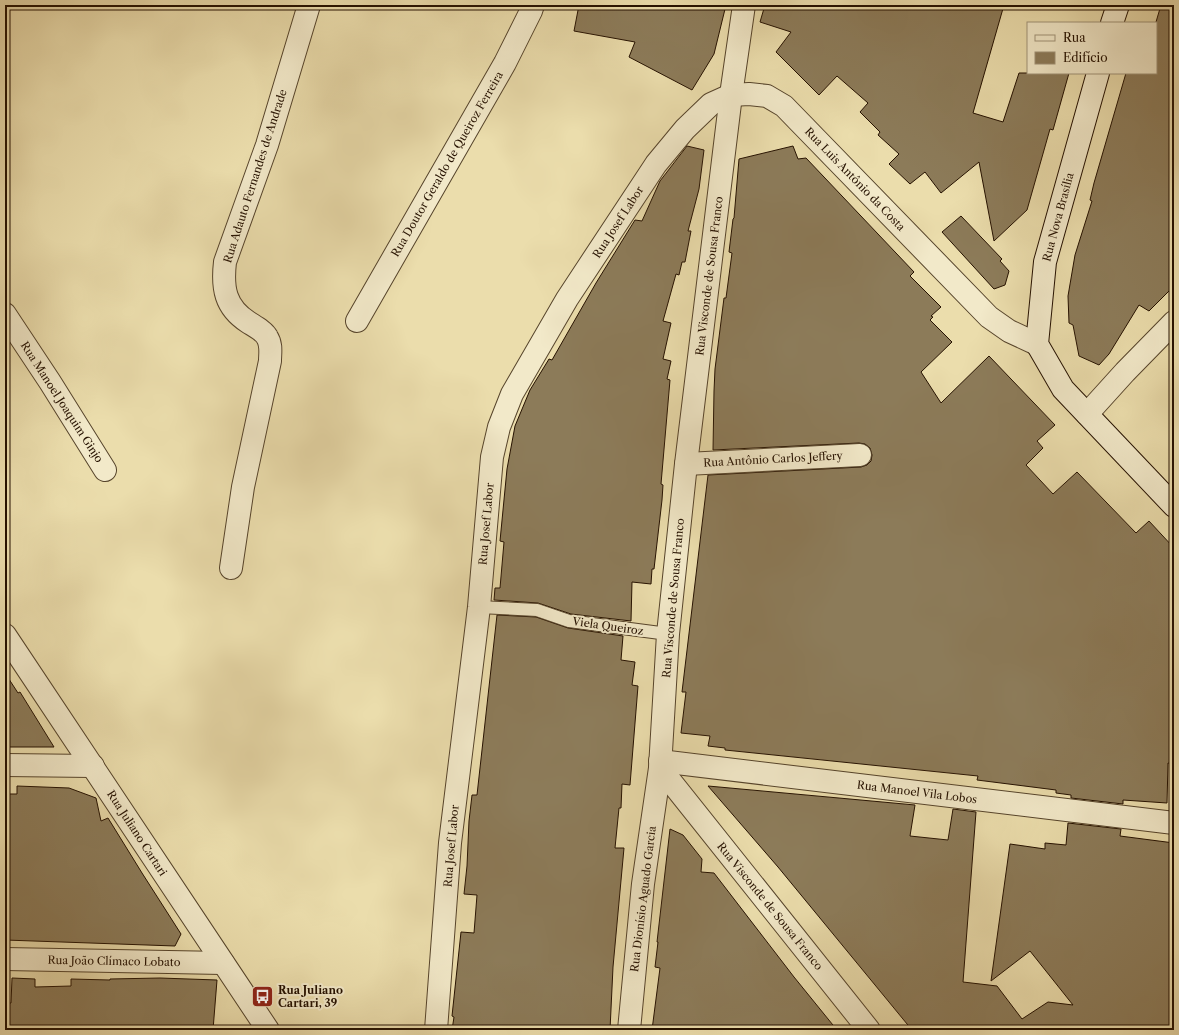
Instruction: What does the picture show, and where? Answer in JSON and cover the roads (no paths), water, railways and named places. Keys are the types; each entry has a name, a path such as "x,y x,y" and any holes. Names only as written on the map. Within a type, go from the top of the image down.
{"street":[{"name":"Rua Adauto Fernandes de Andrade","path":"231,568 243,487 270,361 271,346 267,336 243,319 233,308 226,296 223,278 226,262 267,145 309,5"},
{"name":"Rua Doutor Geraldo de Queiroz Ferreira","path":"357,321 505,63 533,5"},
{"path":"731,95 744,5"},
{"path":"1112,22 1118,5"},
{"name":"Rua Nova Brasília","path":"1037,344 1045,262 1098,74"},
{"name":"Rua Luis Antônio da Costa","path":"731,95 749,94 767,96 784,106 989,317 1009,331 1037,344"},
{"name":"Rua Visconde de Sousa Franco","path":"731,95 686,464 668,634 660,764 869,1030"},
{"name":"Rua Josef Labor","path":"436,1030 450,843 479,607 492,457 499,427 512,394 567,300 656,164 685,129 711,104 731,95"},
{"name":"Rua Manoel Joaquim Ginjo","path":"5,314 105,470"},
{"path":"1087,414 1125,372 1174,322"},
{"path":"1037,344 1063,389 1174,506"},
{"name":"Rua Antônio Carlos Jeffery","path":"686,464 860,455"},
{"name":"Rua Juliano Cartari","path":"5,635 268,1030"},
{"name":"Rua Manoel Vila Lobos","path":"660,764 1174,823"},
{"name":"Rua Dionísio Aguado Garcia","path":"629,1030 643,884 660,764"},
{"path":"5,765 93,766"},
{"name":"Rua João Clímaco Lobato","path":"5,958 223,963"}],"lane":[{"name":"Viela Queiroz","path":"479,607 537,610 569,621 668,634"}],"place":[{"name":"Rua Juliano Cartari, 39","path":"263,996"}]}
